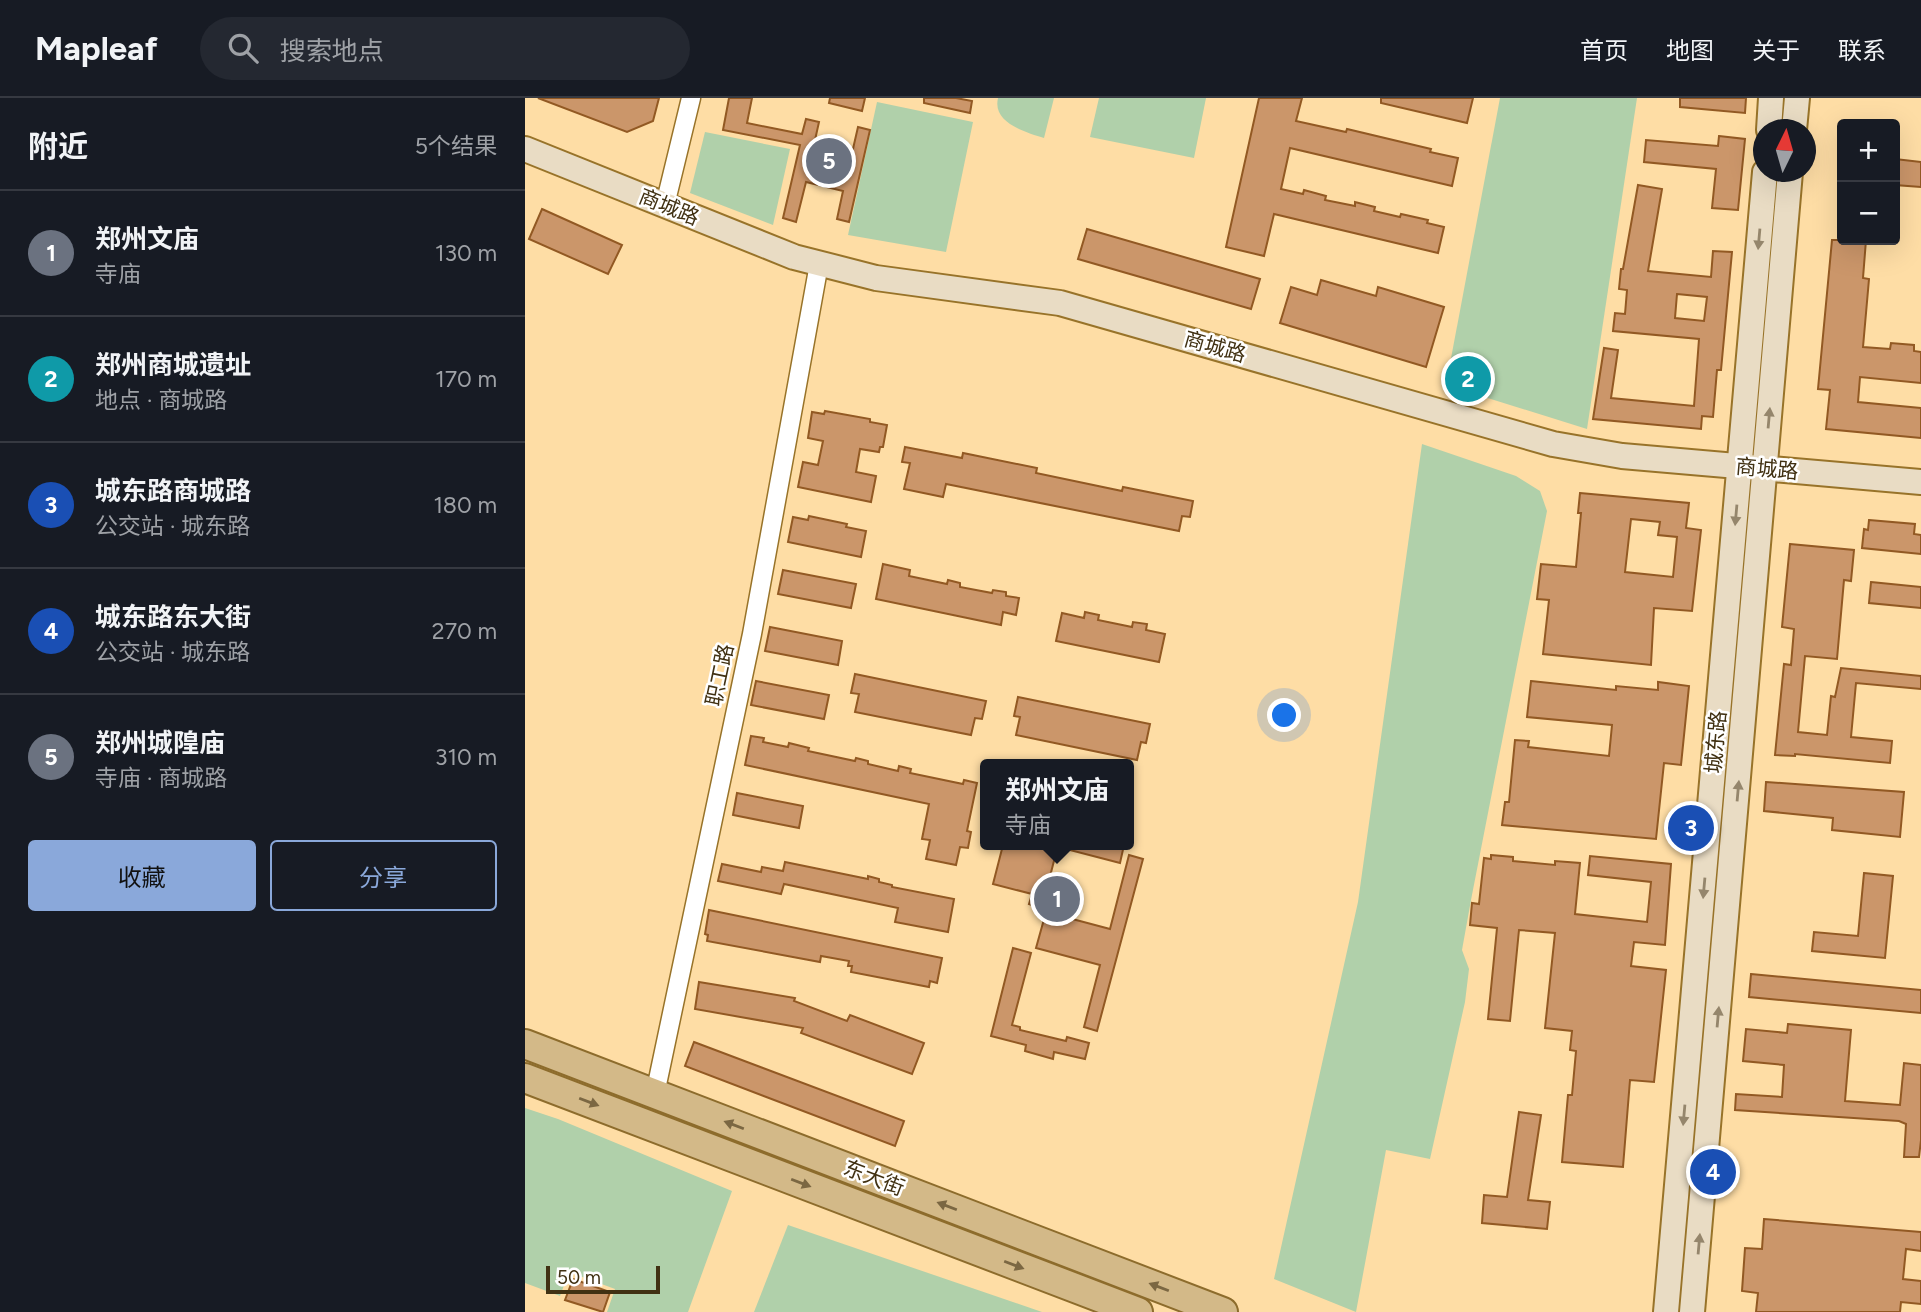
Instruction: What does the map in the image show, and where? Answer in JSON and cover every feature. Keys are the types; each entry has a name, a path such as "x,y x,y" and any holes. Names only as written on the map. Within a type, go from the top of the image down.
{"main road":[{"path":"1770,119 1771,98"},
{"path":"1795,119 1797,98"},
{"name":"商城路","path":"525,149 794,257 818,264 876,278 1060,303 1553,444 1622,456 1921,482"},
{"name":"城东路","path":"1666,1312 1764,182"},
{"name":"城东路","path":"1692,1312 1789,182"},
{"name":"东大街","path":"525,1044 1223,1312"},
{"name":"东大街","path":"525,1078 1137,1312"}],"street":[{"path":"665,205 691,98"},
{"name":"职工路","path":"655,1094 752,634 818,264"}],"green space":[{"path":"998,98 1054,98 1044,138 1005,120 1000,114"},
{"path":"1099,98 1206,98 1194,158 1090,137"},
{"path":"1500,98 1637,98 1587,429 1446,385"},
{"path":"877,102 973,122 946,252 848,235"},
{"path":"705,132 790,149 773,225 690,193"},
{"path":"1422,444 1516,476 1540,491 1547,511 1462,950 1469,969 1465,1002 1430,1159 1386,1150 1356,1312 1274,1279 1358,902"},
{"path":"525,1108 732,1191 688,1312 607,1312 615,1289 569,1272 560,1296 525,1283"},
{"path":"788,1225 1042,1312 754,1312"}],"building":[{"path":"538,98 659,98 653,121 627,132"},
{"path":"729,98 752,98 747,123 802,134 806,119 819,122 809,167 847,175 858,127 870,130 849,222 837,219 843,191 806,182 796,222 783,218 800,145 723,130"},
{"path":"830,98 865,98 862,111 829,103"},
{"path":"924,98 972,101 970,113 924,103"},
{"path":"1259,98 1302,98 1296,121 1346,132 1347,129 1458,158 1452,186 1290,148 1281,189 1303,194 1304,190 1326,196 1325,200 1355,206 1355,202 1375,207 1374,211 1428,220 1427,223 1444,227 1438,253 1274,214 1264,256 1226,247"},
{"path":"1381,98 1473,98 1467,123 1381,103"},
{"path":"1680,98 1746,98 1745,113 1680,107"},
{"path":"1719,136 1745,139 1738,210 1712,208 1716,169 1644,162 1646,140 1718,146"},
{"path":"1900,160 1921,162 1921,187 1900,185"},
{"path":"1638,185 1662,189 1648,271 1711,277 1713,251 1732,252 1721,370 1717,370 1713,417 1702,416 1701,429 1593,419 1604,348 1618,350 1611,398 1694,406 1699,339 1613,331 1615,313 1625,314 1627,290 1619,289","holes":["1677,294 1707,297 1704,321 1675,318"]},
{"path":"542,209 622,245 608,274 529,239"},
{"path":"1087,229 1260,279 1251,309 1078,259"},
{"path":"1832,240 1837,240 1837,245 1866,245 1863,278 1869,279 1863,347 1890,349 1891,343 1914,345 1914,351 1921,352 1921,383 1860,377 1858,402 1921,408 1921,438 1826,429 1830,390 1818,389"},
{"path":"1321,280 1376,296 1378,287 1444,307 1426,367 1280,323 1291,287 1317,295"},
{"path":"825,411 870,419 870,422 887,425 883,447 880,447 879,452 860,449 856,472 876,476 871,502 798,487 803,462 818,465 823,441 808,438 812,412 824,414"},
{"path":"905,447 962,458 963,453 1037,468 1036,473 1122,491 1123,487 1193,501 1190,517 1182,516 1179,531 946,484 943,497 904,489 910,463 902,462"},
{"path":"1580,493 1689,503 1686,528 1701,530 1692,611 1654,608 1651,665 1543,654 1549,600 1537,599 1541,564 1576,567 1581,513 1578,513","holes":["1631,519 1660,522 1658,535 1677,537 1673,577 1625,572"]},
{"path":"809,516 866,531 861,557 788,542 793,517 808,520"},
{"path":"1869,520 1915,524 1914,534 1921,535 1921,554 1862,548 1864,529 1868,530"},
{"path":"1790,544 1854,550 1851,581 1844,580 1837,659 1805,656 1798,732 1827,735 1831,696 1835,697 1841,668 1921,676 1921,689 1856,683 1851,737 1892,741 1890,763 1795,754 1775,755 1784,664 1791,665 1794,629 1782,627"},
{"path":"883,564 910,570 909,576 947,584 948,580 960,583 960,587 992,593 993,590 1006,592 1006,596 1019,598 1016,615 1003,612 1001,625 876,599"},
{"path":"783,570 856,584 851,608 778,594"},
{"path":"1871,582 1921,587 1921,608 1869,603"},
{"path":"1085,612 1099,615 1098,620 1132,627 1133,622 1147,624 1146,630 1165,634 1159,662 1056,641 1062,613 1084,618"},
{"path":"770,627 842,641 838,665 765,651"},
{"path":"855,674 986,701 982,719 975,718 971,735 855,712 859,694 851,693"},
{"path":"756,681 829,695 824,719 751,705"},
{"path":"1531,681 1616,690 1616,686 1658,690 1658,682 1689,686 1681,765 1664,763 1656,839 1502,825 1505,802 1509,802 1515,740 1529,741 1528,747 1609,756 1612,725 1527,717"},
{"path":"1018,697 1150,724 1146,743 1141,742 1137,760 1016,735 1020,717 1014,716"},
{"path":"751,736 764,738 763,742 788,747 789,743 809,748 808,751 855,761 856,758 868,761 868,764 898,771 899,766 911,769 910,773 963,784 964,780 977,783 967,831 971,832 968,848 960,847 956,865 926,859 930,840 922,839 929,804 745,765"},
{"path":"1766,782 1904,792 1900,837 1832,830 1833,818 1764,811"},
{"path":"737,793 803,806 799,828 733,815"},
{"path":"1002,850 1057,850 1042,908 1029,904 1032,894 993,884"},
{"path":"1070,850 1123,850 1120,863"},
{"path":"1129,855 1143,859 1097,1031 1084,1027 1100,965 1036,948 1046,912 1110,929"},
{"path":"1491,855 1513,857 1513,861 1555,865 1555,861 1580,863 1575,914 1647,922 1651,882 1588,875 1590,856 1671,864 1665,945 1634,942 1631,966 1666,970 1654,1082 1630,1080 1623,1167 1562,1162 1568,1095 1572,1095 1576,1051 1570,1050 1572,1031 1545,1028 1555,933 1519,930 1510,1021 1488,1019 1497,928 1470,925 1472,903 1479,904 1484,858 1491,859"},
{"path":"785,862 868,879 868,876 892,887 954,899 948,932 895,922 898,908 784,884 781,894 718,881 722,864 761,872 762,867 783,871"},
{"path":"1864,873 1893,876 1885,958 1812,951 1814,932 1858,936"},
{"path":"709,910 942,958 937,983 930,981 929,987 851,972 849,961 821,956 820,962 707,941 708,935 705,934"},
{"path":"1013,948 1031,953 1012,1025 1020,1027 1020,1030 1066,1041 1067,1037 1089,1043 1085,1059 1054,1052 1053,1059 1025,1051 1026,1045 991,1036"},
{"path":"1751,974 1921,990 1921,1013 1749,997"},
{"path":"699,982 795,998 794,1001 847,1021 850,1015 924,1043 912,1074 801,1033 803,1028 695,1009"},
{"path":"1788,1024 1851,1030 1845,1101 1900,1105 1904,1063 1921,1065 1919,1157 1904,1157 1906,1124 1899,1121 1735,1110 1736,1094 1782,1097 1784,1065 1743,1061 1746,1029 1787,1033"},
{"path":"694,1042 904,1121 895,1146 685,1066"},
{"path":"1519,1112 1541,1115 1528,1200 1550,1202 1547,1229 1482,1223 1484,1195 1507,1197"},
{"path":"1764,1219 1921,1232 1921,1251 1906,1249 1903,1279 1921,1281 1921,1304 1901,1302 1900,1312 1756,1312 1758,1293 1742,1291 1745,1248 1762,1249"},
{"path":"573,1279 610,1292 603,1312 565,1300"}],"place":[{"name":"郑州城隍庙","path":"829,161"},
{"name":"郑州商城遗址","path":"1468,379"},
{"name":"城东路商城路","path":"1691,828"},
{"name":"郑州文庙","path":"1057,899"},
{"name":"城东路东大街","path":"1713,1172"}]}
